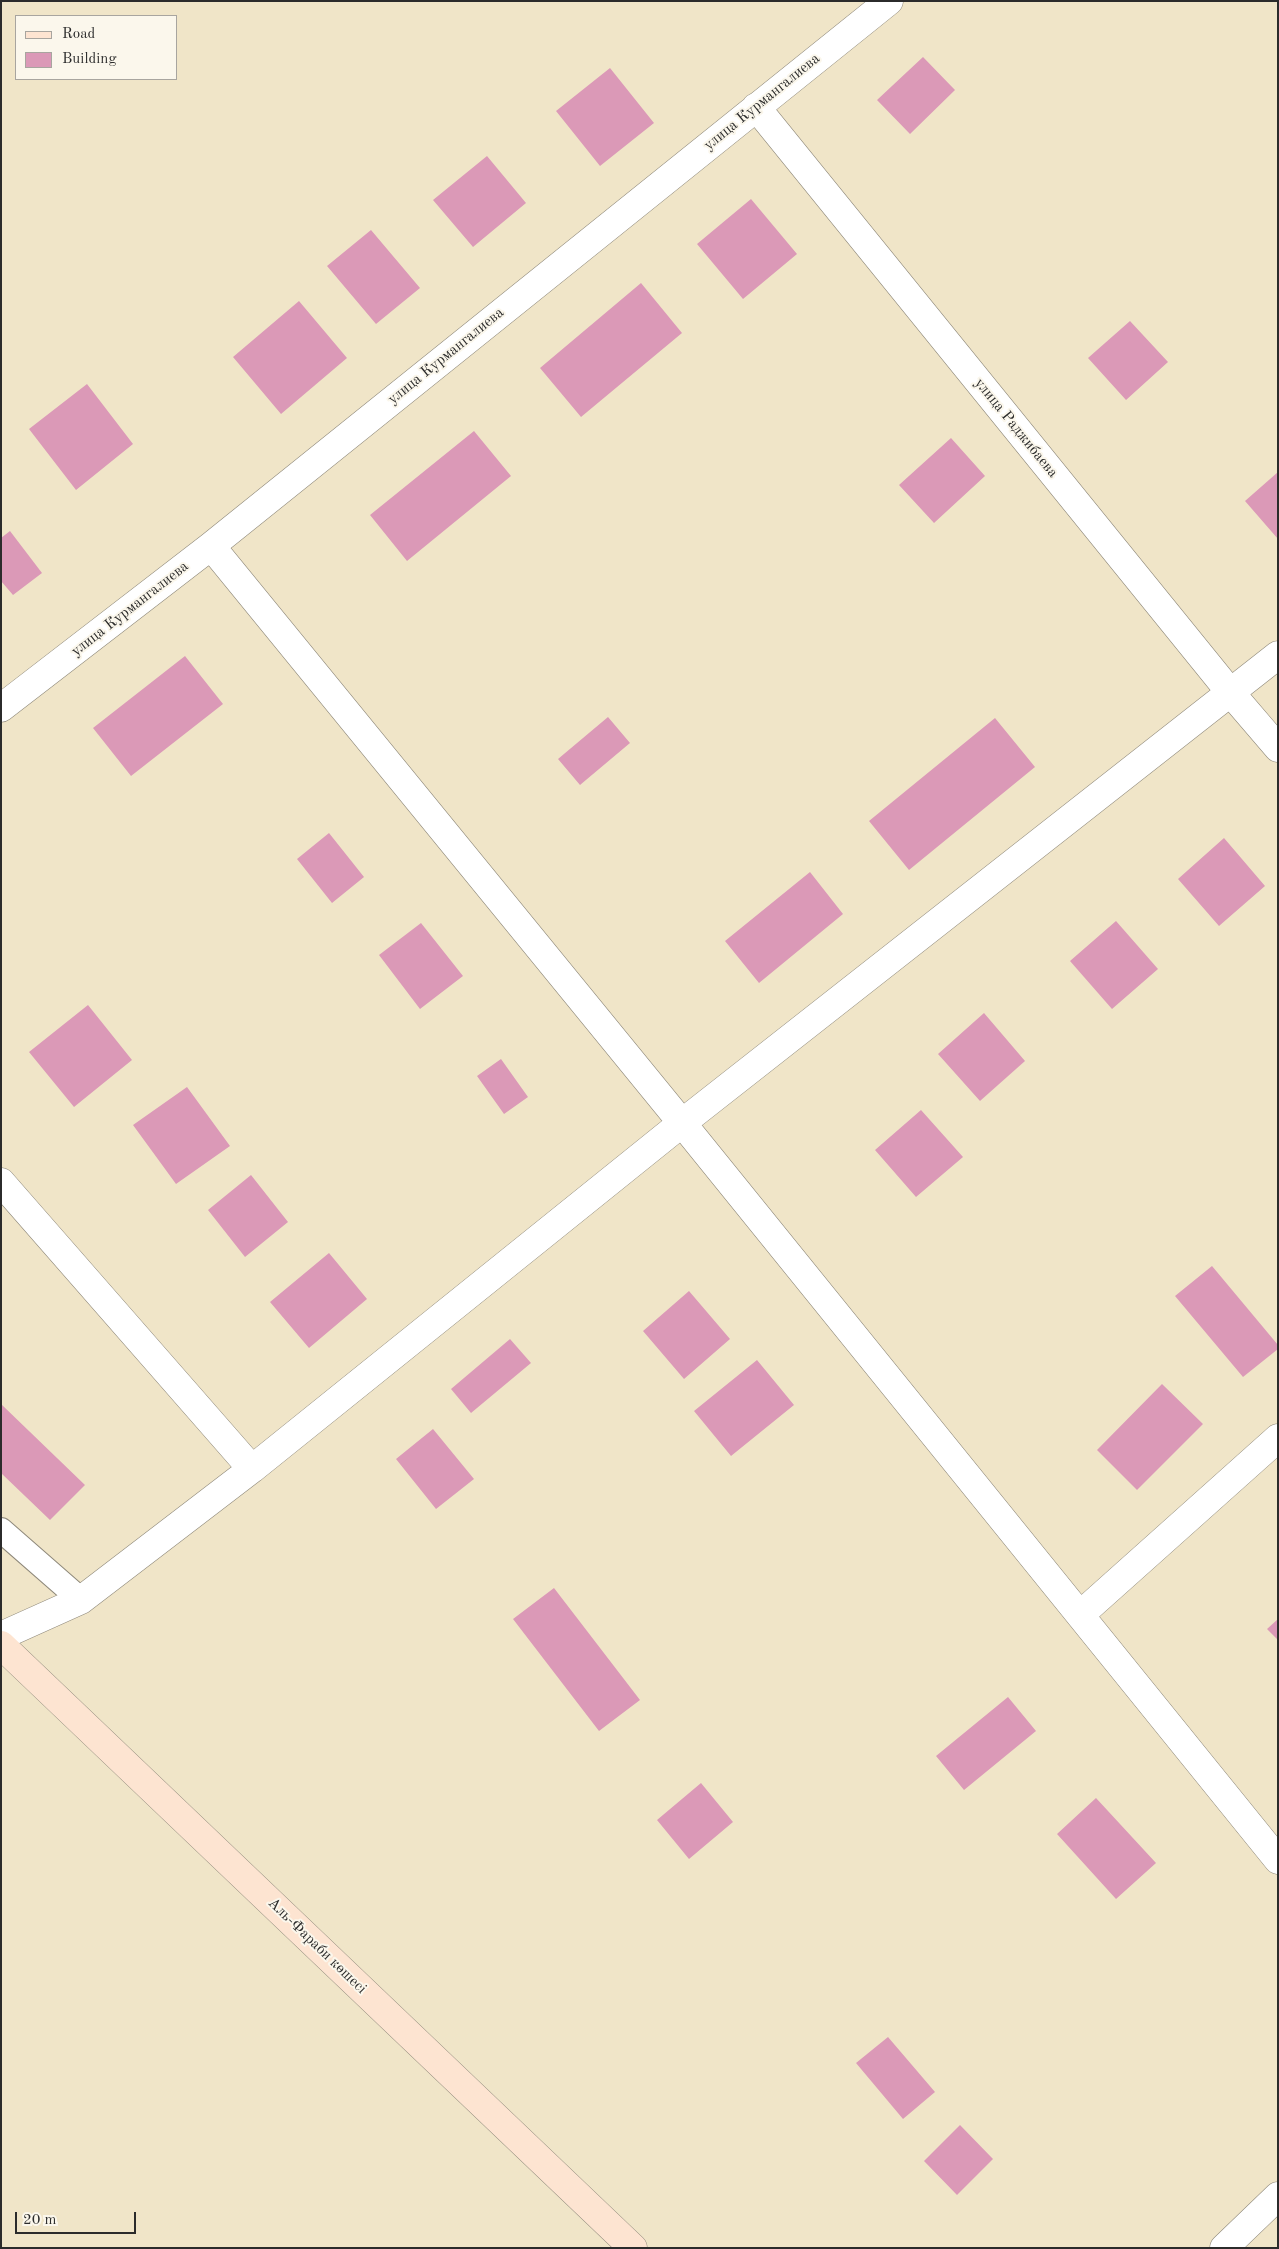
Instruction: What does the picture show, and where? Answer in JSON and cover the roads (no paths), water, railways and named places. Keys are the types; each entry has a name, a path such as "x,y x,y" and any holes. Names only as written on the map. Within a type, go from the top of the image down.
{"main road":[{"name":"Аль-Фараби көшесі","path":"1,1645 633,2248"}],"street":[{"name":"улица Курмангалиева","path":"1,708 211,546 889,1"},
{"name":"улица Раджибаева","path":"756,107 1230,692 1278,748"},
{"path":"211,546 682,1123 1278,1860"},
{"path":"1,1636 81,1600 252,1470 682,1123 1278,655"},
{"path":"1,1182 252,1470"},
{"path":"1080,1615 1278,1438"},
{"path":"1224,2248 1278,2196"}],"lane":[{"path":"1,1530 81,1600"}]}
